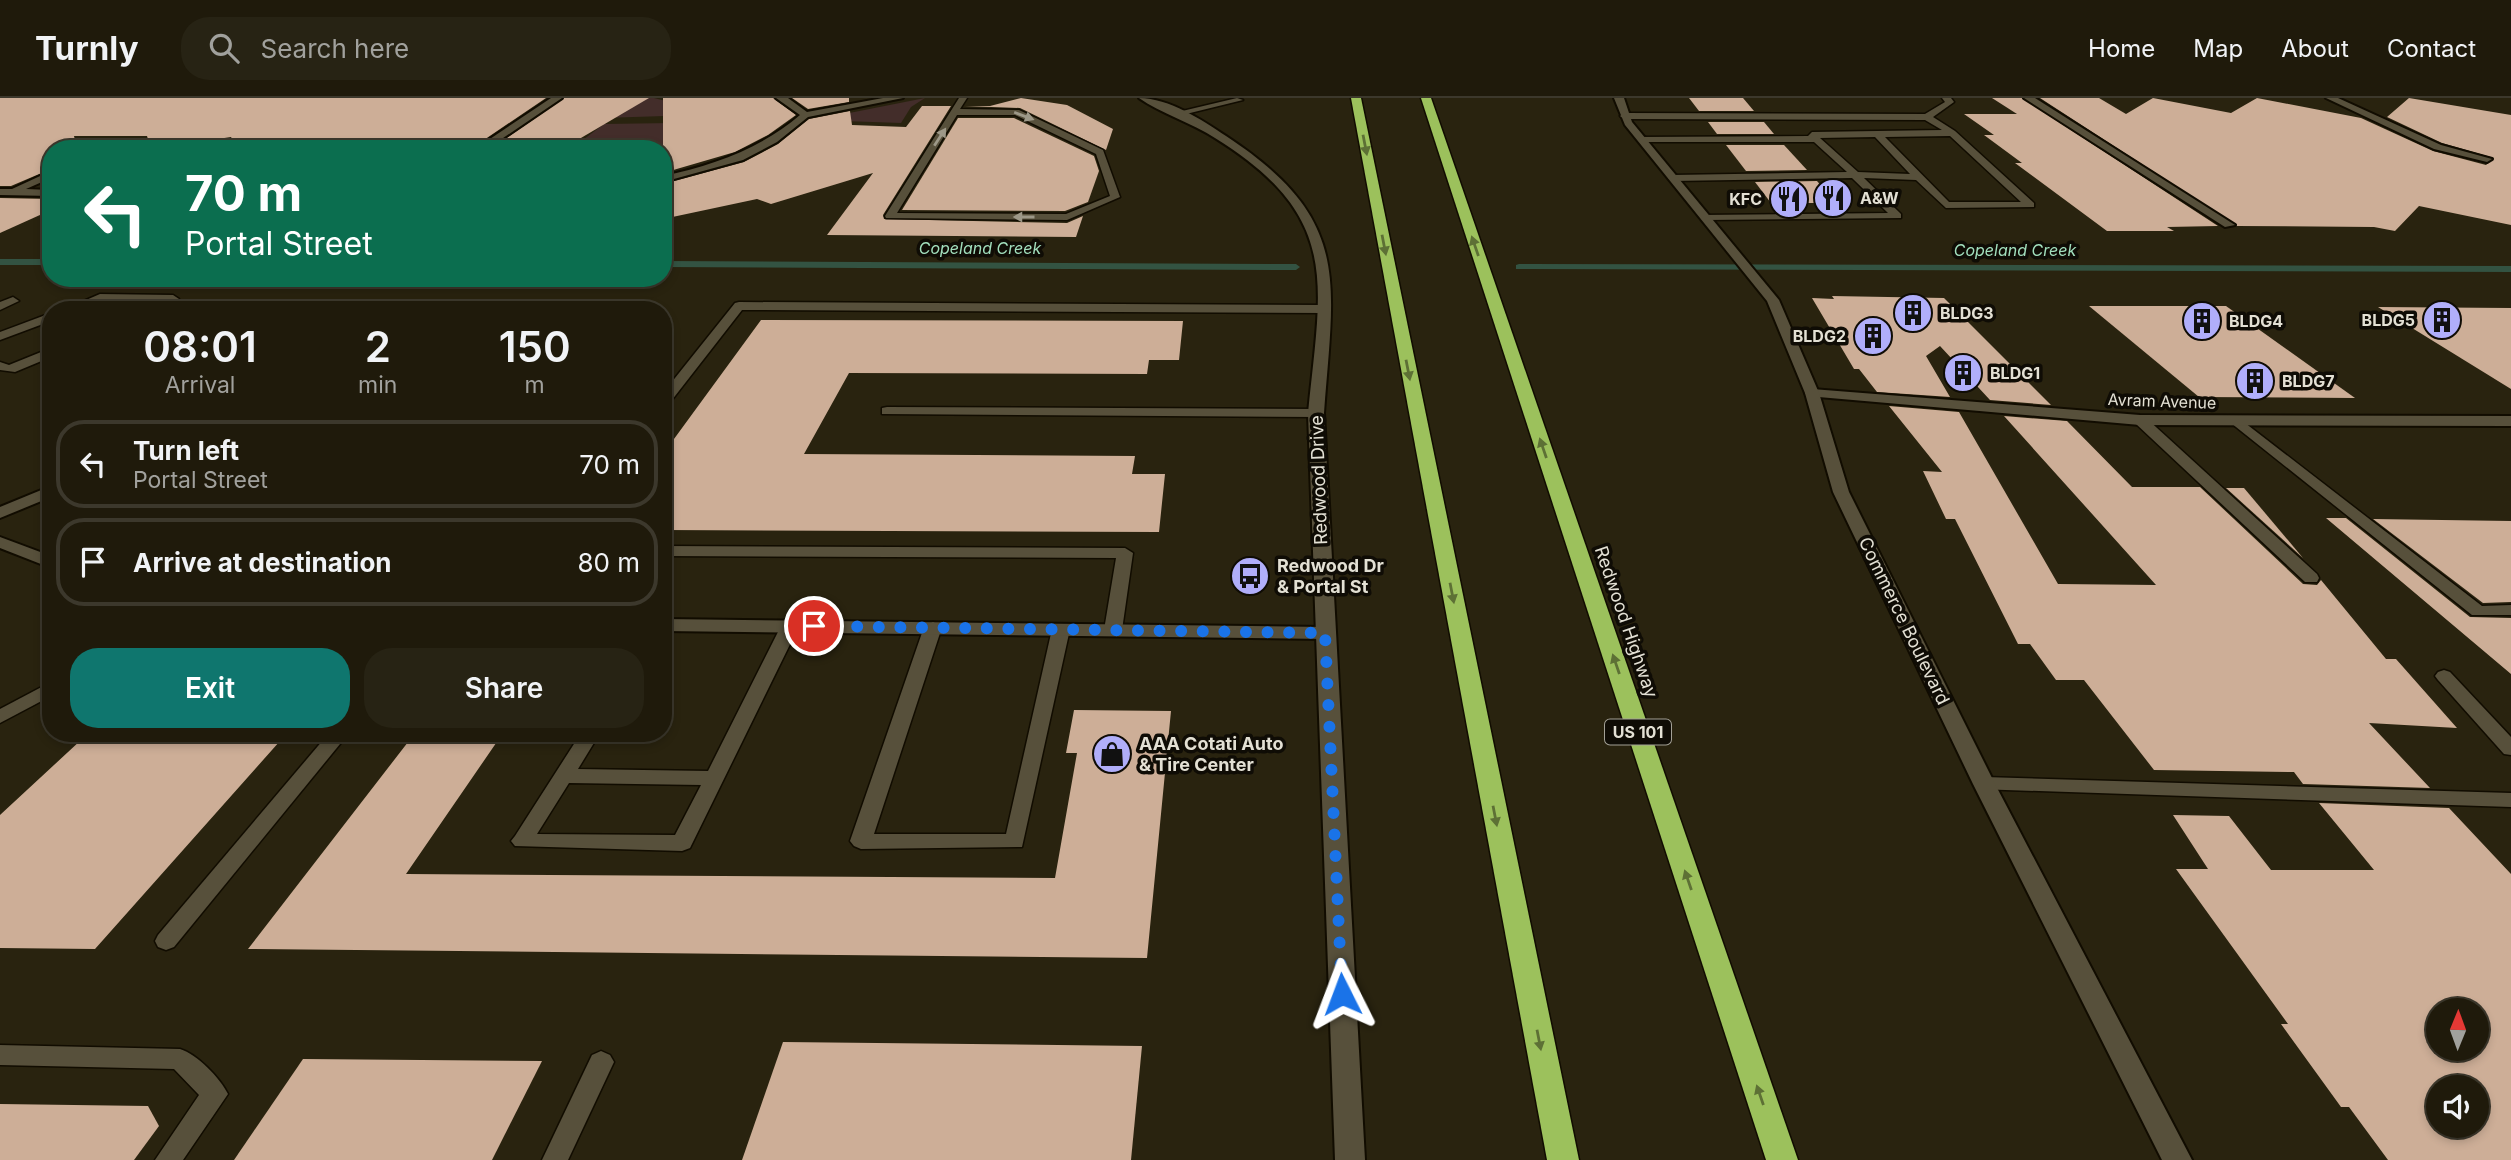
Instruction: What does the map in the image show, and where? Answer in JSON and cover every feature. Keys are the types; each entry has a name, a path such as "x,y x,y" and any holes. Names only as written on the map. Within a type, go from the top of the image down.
{"highway":[{"name":"Redwood Highway","path":"1429,98 1455,188 1782,1160"},
{"path":"1355,99 1563,1160"}],"street":[{"path":"494,140 557,98"},
{"path":"780,98 796,105 805,115"},
{"path":"796,105 854,98"},
{"path":"672,178 728,163 763,149 805,115 862,107 898,98"},
{"name":"Redwood Drive","path":"1144,98 1182,112 1219,133 1284,189 1306,215 1318,248 1323,310 1317,413 1350,1160"},
{"name":"Commerce Boulevard","path":"1619,98 1624,116 1641,139 1773,300 1812,393 1841,492 1984,784 2177,1160"},
{"path":"2029,98 2229,225"},
{"path":"2331,98 2438,147 2487,159"},
{"path":"5,192 42,178"},
{"path":"5,192 42,193"},
{"name":"Avram Avenue","path":"1812,393 2140,420 2511,421"},
{"path":"0,513 42,495"},
{"path":"0,542 42,559"},
{"path":"672,625 1325,633"}],"lane":[{"path":"957,112 1016,111 1100,152 1115,197 1067,217 890,216 957,112 963,98"},
{"path":"1927,117 1950,102 1946,98"},
{"path":"1182,112 1239,100"},
{"path":"1624,116 1927,117 1952,133 2030,205 1945,205 1877,134"},
{"path":"1705,217 1897,216 1812,135 1952,133"},
{"path":"1641,139 1817,139"},
{"path":"1673,178 1855,175 1919,177"},
{"path":"92,301 100,298 173,299 170,301"},
{"path":"0,306 13,301"},
{"path":"672,391 739,306 1323,310"},
{"path":"0,336 42,320"},
{"path":"0,366 10,369 42,356"},
{"path":"887,411 1317,413"},
{"path":"2140,420 2311,578"},
{"path":"2236,420 2478,611 2511,610"},
{"path":"672,551 1125,553 1113,629"},
{"path":"585,742 522,841 682,843 790,626"},
{"path":"933,627 861,841 1015,842 1061,629"},
{"path":"2444,676 2511,749"},
{"path":"0,716 42,693"},
{"path":"166,941 332,742"},
{"path":"564,776 714,778"},
{"path":"1984,784 2511,800"},
{"path":"0,1055 180,1059 215,1094 168,1160"},
{"path":"555,1160 601,1062"}],"shaded area":[{"path":"629,98 654,98 686,106 665,116 602,118"},
{"path":"925,98 911,107 901,123 814,120"},
{"path":"672,123 686,140 672,145 672,140 583,140 604,124"}],"building":[{"path":"0,98 546,98 484,140 233,140 231,137 211,140 148,140 147,136 74,136 75,140 42,140 42,173 11,186 0,186"},
{"path":"564,98 649,98 578,140 504,140"},
{"path":"663,98 773,98 796,115 768,135 735,152 672,170 672,140 663,140"},
{"path":"792,98 849,98 849,102 808,109"},
{"path":"1021,98 1067,105 1113,129 1106,150 1020,108 965,106 990,106"},
{"path":"1689,98 1743,98 1754,111 1699,111"},
{"path":"1992,98 2022,98 2218,226 2167,227 2174,231 2107,231 2015,163 2022,163 1984,135 1994,135 1964,114 2017,114"},
{"path":"2040,98 2099,98 2126,114 2153,98 2231,113 2257,98 2361,118 2433,151 2486,165 2494,158 2442,143 2387,117 2409,98 2511,115 2511,225 2419,206 2395,231 2374,227 2237,226"},
{"path":"922,106 951,106 883,215 884,219 1067,223 1083,216 1076,237 827,235 873,173 771,204 757,199 672,217 672,182 744,162 778,144 809,119 850,111 852,125 906,127"},
{"path":"958,118 1014,118 1094,156 1099,171 1088,202 1065,211 902,210"},
{"path":"1708,122 1764,122 1774,134 1717,134"},
{"path":"1726,145 1784,145 1807,170 1746,171"},
{"path":"1817,181 1836,203 1771,203 1755,182"},
{"path":"0,198 42,199 42,214 0,233"},
{"path":"1832,296 1944,298 2051,405 1990,400 1940,346 1926,356 1950,397 1877,392 1859,369 1854,369 1812,298 1834,299"},
{"path":"2089,306 2226,306 2355,398 2199,397"},
{"path":"2378,307 2511,308 2511,389"},
{"path":"761,320 1183,321 1179,360 1149,360 1147,374 849,373 804,454 1135,456 1132,474 1165,474 1159,532 672,530 672,442"},
{"path":"1889,406 1959,412 2058,584 2156,585 2004,416 2067,421 2132,487 2200,487 2303,584 2317,585 2321,580 2386,659 2396,659 2457,728 2369,723 2430,788 2303,784 2294,772 2154,770 2084,680 2056,680 2030,644 2018,644 1955,519 1946,519 1923,471 1942,472"},
{"path":"2226,488 2244,488 2303,558"},
{"path":"2326,518 2346,518 2470,617 2511,618 2511,674"},
{"path":"2373,519 2511,521 2511,602 2483,603"},
{"path":"1074,710 1171,711 1147,958 248,949 408,742 497,742 406,874 1055,878 1077,753 1066,753"},
{"path":"79,742 279,742 95,949 0,948 0,815"},
{"path":"2319,803 2449,808 2511,874 2511,1160 2388,1160 2349,1107 2341,1107 2281,1024 2288,1024 2176,869 2208,869 2173,815 2229,816 2271,870 2374,870"},
{"path":"783,1042 1142,1046 1131,1160 742,1160"},
{"path":"303,1059 542,1061 492,1160 234,1160"},
{"path":"0,1104 148,1106 159,1126 134,1160 0,1160"}],"waterway":[{"name":"Copeland Creek","path":"0,262 42,262"},
{"name":"Copeland Creek","path":"672,264 1296,267"},
{"name":"Copeland Creek","path":"1519,267 2511,269"}],"place":[{"name":"A&W","path":"1833,198"},
{"name":"KFC","path":"1789,199"},
{"name":"BLDG3","path":"1913,313"},
{"name":"BLDG5","path":"2442,320"},
{"name":"BLDG4","path":"2202,321"},
{"name":"BLDG2","path":"1873,336"},
{"name":"BLDG1","path":"1963,373"},
{"name":"BLDG7","path":"2255,381"},
{"name":"Redwood Dr & Portal St","path":"1250,576"},
{"name":"AAA Cotati Auto & Tire Center","path":"1112,754"}],"route":[{"path":"814,626 1325,633 1342,994"}]}
